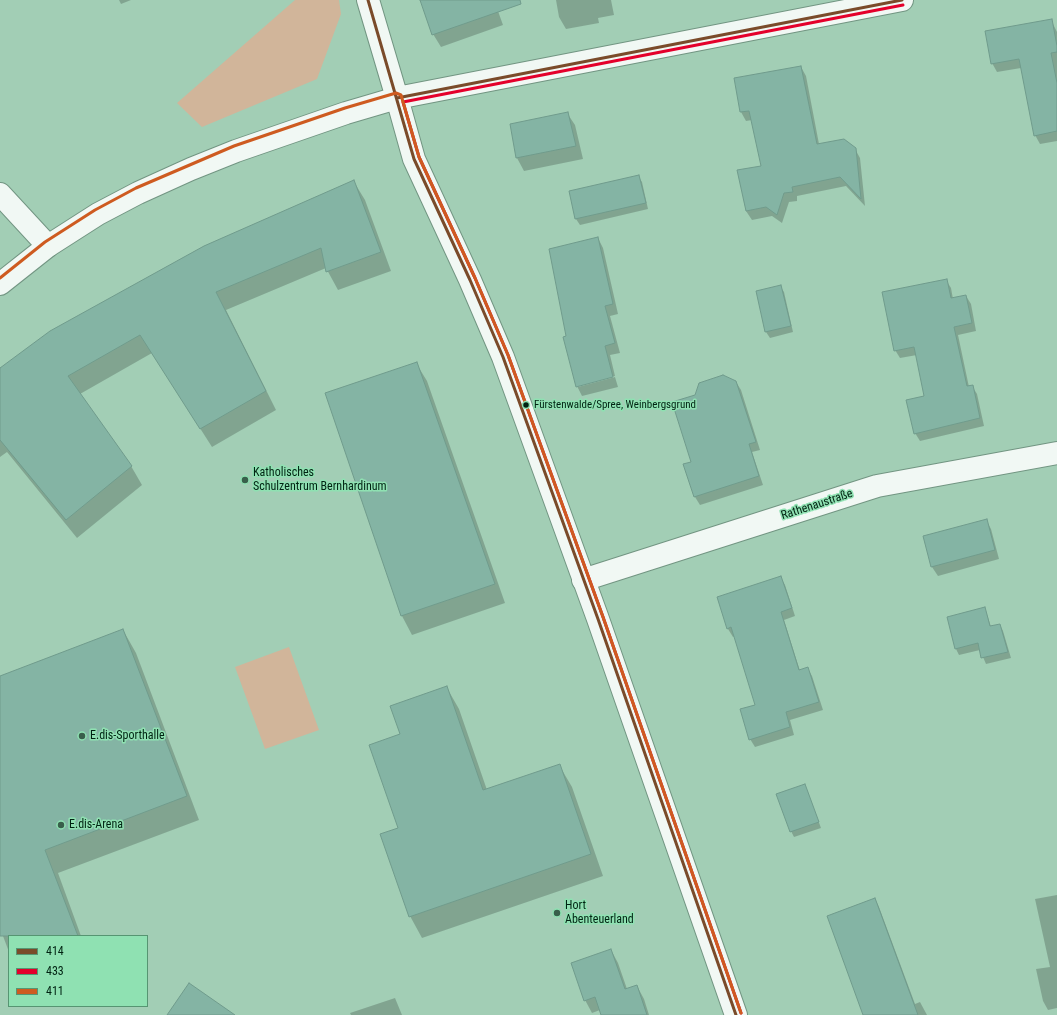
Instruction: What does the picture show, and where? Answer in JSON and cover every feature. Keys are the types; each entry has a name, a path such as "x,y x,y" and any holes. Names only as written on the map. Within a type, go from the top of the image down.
{"street":[{"path":"368,0 414,159 470,280 503,357 736,1015"},
{"path":"0,284 48,246 98,214 191,169 236,151 339,116 397,98 879,2 902,0"},
{"path":"0,194 48,246"},
{"name":"Rathenaustraße","path":"583,580 877,486 1057,453"}],"shaded area":[{"path":"295,0 339,0 341,14 317,79 202,127 177,103"},
{"path":"289,647 319,730 265,749 235,667"}],"building":[{"path":"420,0 520,0 521,4 432,35"},
{"path":"1052,19 1057,46 1057,52 1051,53 1057,83 1057,131 1034,136 1019,59 991,64 985,31"},
{"path":"801,66 817,144 844,139 856,148 861,199 840,177 792,187 793,192 784,193 777,215 766,207 746,211 737,170 761,166 749,111 740,112 734,78"},
{"path":"568,112 576,146 516,158 510,124"},
{"path":"639,175 646,203 575,219 569,191"},
{"path":"354,180 381,252 326,272 321,248 216,292 266,391 200,429 140,335 68,376 132,466 66,520 0,440 0,368 50,331 204,246"},
{"path":"598,237 613,304 605,306 615,343 605,346 613,377 576,387 563,337 566,336 549,249"},
{"path":"947,279 951,298 966,295 972,323 954,327 967,386 973,385 980,418 914,434 906,400 924,396 914,347 894,351 882,292"},
{"path":"781,285 791,326 765,332 756,291"},
{"path":"417,362 495,584 401,616 325,393"},
{"path":"723,375 736,381 756,442 749,444 759,476 694,497 683,464 691,462 672,402 695,395 699,383"},
{"path":"987,519 995,550 931,567 923,536"},
{"path":"781,576 792,608 781,612 799,670 808,667 819,702 786,712 790,727 749,740 740,709 755,705 731,627 727,629 717,597"},
{"path":"985,607 990,626 1000,624 1008,652 981,658 978,643 955,649 947,617"},
{"name":"E.dis-Arena","path":"123,629 187,796 45,850 78,935 0,936 0,676"},
{"path":"447,686 483,790 560,764 591,854 409,917 380,834 398,828 369,745 400,734 390,706"},
{"path":"805,784 819,822 790,832 776,794"},
{"path":"875,898 918,1015 863,1015 827,916"},
{"path":"611,949 625,989 637,985 647,1015 601,1015 595,997 584,1001 571,963"},
{"path":"189,983 235,1015 167,1015"}],"transit line":[{"name":"414","path":"368,0 414,159 470,280 503,357 598,619 736,1015"},
{"name":"414","path":"397,98 902,0"},
{"name":"433","path":"741,1013 603,617 508,355 475,278 419,157 403,102 903,5"},
{"name":"411","path":"0,278 45,242 95,210 136,188 234,146 345,108 396,93 401,95 419,157 475,278 508,355 603,617 741,1013"}],"place":[{"name":"Fürstenwalde/Spree, Weinbergsgrund","path":"526,405"},
{"name":"Katholisches Schulzentrum Bernhardinum","path":"245,480"},
{"name":"E.dis-Sporthalle","path":"82,736"},
{"name":"E.dis-Arena","path":"61,825"},
{"name":"Hort Abenteuerland","path":"557,913"}]}
